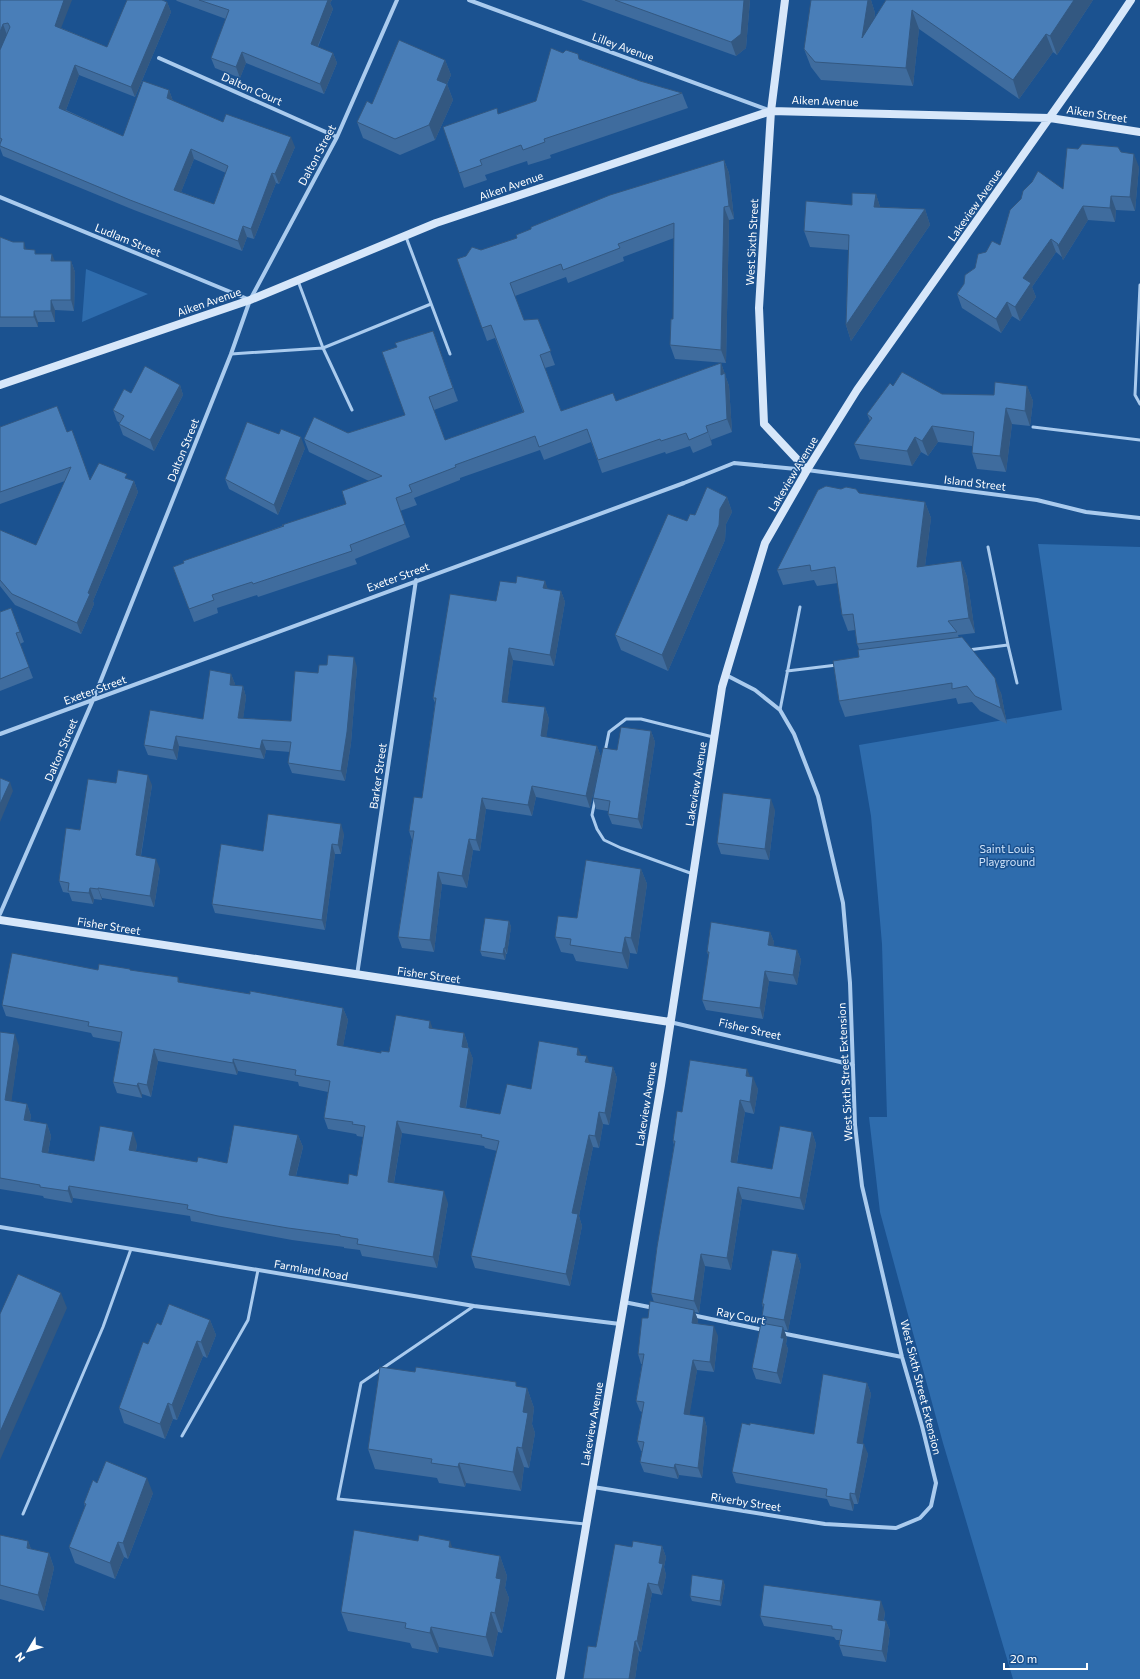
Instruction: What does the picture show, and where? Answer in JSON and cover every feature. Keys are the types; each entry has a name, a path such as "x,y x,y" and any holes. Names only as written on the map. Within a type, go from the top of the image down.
{"main road":[{"name":"West Sixth Street","path":"785,0 771,111 759,308 764,424 807,470"},
{"name":"Lakeview Avenue","path":"560,1679 670,1022 722,687 765,542 807,470 857,390 1050,118 1131,0"},
{"name":"Aiken Avenue","path":"0,385 250,300 436,223 771,111 1050,118"},
{"name":"Aiken Street","path":"1050,118 1140,132"},
{"name":"Fisher Street","path":"0,920 670,1022"}],"street":[{"name":"Dalton Street","path":"0,914 93,700 231,354 250,300 338,137 397,0"},
{"name":"Lilley Avenue","path":"469,0 771,111"},
{"name":"Dalton Court","path":"159,58 338,137"},
{"name":"Ludlam Street","path":"0,198 250,300"},
{"name":"Exeter Street","path":"0,734 416,580 684,483 734,462 807,470"},
{"name":"Island Street","path":"807,470 1037,500 1086,512 1140,518"},
{"name":"Barker Street","path":"357,975 416,580"},
{"name":"West Sixth Street Extension","path":"726,675 755,690 780,710 794,734 818,796 843,903 850,983 855,1125 862,1186 902,1357 922,1426 936,1483 931,1506 920,1518 896,1528"},
{"name":"Fisher Street","path":"670,1022 853,1065"},
{"name":"Farmland Road","path":"0,1227 474,1306 620,1324"},
{"path":"624,1302 662,1309"},
{"name":"Ray Court","path":"686,1314 771,1331"},
{"name":"Ray Court","path":"778,1332 902,1357"},
{"name":"Riverby Street","path":"593,1487 825,1524 896,1528"}],"lane":[{"path":"406,235 450,354"},
{"path":"297,280 323,348 352,410"},
{"path":"1140,284 1135,395 1140,404"},
{"path":"231,354 323,348 431,304"},
{"path":"1033,427 1140,440"},
{"path":"988,547 1017,683"},
{"path":"780,710 800,607"},
{"path":"961,651 1008,645"},
{"path":"787,671 842,664"},
{"path":"604,755 609,732 626,719 640,719 714,738"},
{"path":"597,793 592,815 597,829 604,840 621,848 693,874"},
{"path":"24,1514 103,1327 131,1249"},
{"path":"182,1436 248,1320 258,1270"},
{"path":"474,1306 361,1383 338,1499 586,1524"}],"green space":[{"path":"86,269 148,294 82,322"},
{"name":"Saint Louis Playground","path":"1038,544 1140,547 1140,1679 1013,1679 943,1443 880,1212 869,1117 887,1117 882,944 871,816 859,745 1062,710"}],"building":[{"path":"0,0 64,0 55,26 107,47 127,0 162,0 167,2 131,87 75,65 59,108 123,136 143,81 169,90 167,98 223,122 226,114 291,137 275,174 272,173 251,229 243,226 238,241 130,200 0,146 2,139 0,138 0,50 10,27 8,23 3,24 0,32","holes":["191,149 228,166 214,204 174,190"]},
{"path":"199,0 328,0 311,44 333,53 320,84 242,52 236,67 211,58 229,10"},
{"path":"615,0 744,0 741,34 731,42"},
{"path":"811,0 868,0 862,38 886,0 1074,0 1050,36 1046,34 1013,80 912,10 906,68 815,62 804,49"},
{"path":"399,40 445,60 437,80 447,84 429,125 395,139 357,122 367,101 372,104"},
{"path":"551,48 563,53 566,50 578,54 579,59 640,81 682,93 544,139 545,142 523,150 521,145 480,160 482,165 459,173 443,127 497,108 498,114 536,101"},
{"path":"1082,144 1118,147 1121,152 1134,154 1130,197 1111,196 1110,208 1083,206 1058,246 1058,244 1051,239 1023,278 1031,283 1015,307 1007,302 996,319 957,294 964,284 965,275 975,268 978,254 986,252 992,241 1000,245 1010,210 1021,199 1023,191 1032,182 1038,171 1063,189 1067,148 1078,149"},
{"path":"724,160 729,206 724,207 721,350 670,345 671,319 673,319 674,223 618,244 620,248 563,270 561,264 510,283 524,320 538,319 551,351 540,355 561,411 613,393 616,401 721,363 721,375 725,373 727,419 706,426 708,432 689,440 686,433 661,441 660,439 598,460 587,429 539,447 535,436 455,465 456,467 409,485 412,492 396,498 405,524 350,545 352,551 253,584 252,582 212,595 214,600 189,609 173,567 184,563 183,561 284,526 282,525 346,504 342,491 382,476 304,439 314,417 348,433 405,415 382,352 397,347 395,343 433,331 453,388 429,397 445,440 524,412 491,325 482,328 457,259 466,256 472,247 481,250 517,238 516,235 531,229 531,227 610,195"},
{"path":"852,193 876,194 874,207 925,209 846,325 849,235 804,231 806,201 852,205"},
{"path":"0,237 13,242 24,242 24,249 35,250 35,254 52,254 51,261 71,261 71,300 51,300 51,311 34,311 34,317 0,317"},
{"path":"145,366 180,385 150,440 119,424 124,416 113,410 124,389 131,393"},
{"path":"902,372 942,394 994,395 995,382 1027,386 1025,411 1006,408 1000,456 972,453 974,432 932,426 922,441 915,437 907,451 854,444 872,418 867,414 890,383 893,386"},
{"path":"57,406 67,432 72,430 90,480 99,463 127,474 125,478 134,481 88,593 90,594 77,623 12,594 0,580 0,530 36,545 71,467 0,492 0,427"},
{"path":"247,422 279,434 281,429 301,437 274,505 225,479"},
{"path":"826,486 841,489 846,487 856,489 859,493 925,502 917,567 961,561 969,618 948,621 957,632 857,644 853,614 842,615 835,567 811,571 810,565 777,570 818,490"},
{"path":"707,487 727,497 720,509 719,525 662,655 615,635 668,514 687,521 690,514 695,515"},
{"path":"517,576 545,581 543,588 561,591 550,655 509,648 502,702 545,707 541,736 597,746 586,796 532,786 528,805 482,798 476,840 469,839 462,876 438,872 430,940 398,937 414,831 409,831 414,797 422,798 436,698 433,698 450,594 496,601 500,581 516,583"},
{"path":"11,608 20,632 16,633 29,667 0,679 0,612"},
{"path":"962,637 995,678 1001,708 975,696 967,686 952,689 952,683 839,701 833,661 859,657 858,650"},
{"path":"328,655 354,657 347,732 341,771 288,763 291,742 262,740 260,749 176,736 173,750 144,745 150,710 203,719 210,670 231,674 230,685 243,686 238,718 291,721 295,671 318,673 319,665 327,665"},
{"path":"621,727 651,731 638,819 608,814 610,801 593,798 603,748 617,750"},
{"path":"118,770 148,775 136,855 156,859 150,896 98,888 90,888 89,893 68,891 69,883 59,881 66,828 80,830 88,779 116,783"},
{"path":"0,778 10,782 0,804"},
{"path":"723,793 771,799 765,849 717,843"},
{"path":"268,814 341,824 338,845 332,844 322,920 212,904 221,844 263,851"},
{"path":"586,860 641,869 631,938 625,937 622,953 570,945 571,939 555,937 558,916 577,918"},
{"path":"485,918 509,921 503,954 480,951"},
{"path":"711,922 770,932 768,945 797,950 793,975 765,971 760,1008 702,1000 709,952 707,952"},
{"path":"12,953 98,970 99,964 130,969 178,977 178,982 250,994 250,991 343,1008 337,1045 381,1053 381,1051 389,1052 396,1015 430,1021 429,1028 464,1033 462,1047 469,1048 460,1107 500,1114 507,1084 531,1089 539,1041 578,1048 577,1055 587,1056 585,1062 613,1067 605,1113 599,1112 595,1136 589,1135 572,1213 578,1214 566,1274 471,1256 499,1141 481,1137 482,1135 397,1121 388,1182 444,1191 433,1257 357,1244 358,1239 340,1235 218,1216 187,1209 188,1205 69,1186 68,1191 40,1187 40,1185 0,1178 0,1032 15,1034 5,1100 27,1104 24,1120 47,1124 42,1152 94,1161 100,1126 133,1132 129,1150 197,1162 198,1157 227,1163 234,1125 298,1135 289,1175 348,1184 349,1174 357,1176 365,1126 352,1124 353,1122 324,1118 330,1081 295,1075 296,1070 233,1059 233,1063 154,1049 147,1085 138,1083 137,1086 113,1082 122,1032 88,1026 89,1022 2,1005"},
{"path":"690,1060 747,1069 746,1076 753,1077 750,1102 740,1100 731,1162 772,1169 780,1126 812,1132 800,1198 738,1187 727,1258 701,1254 694,1301 651,1293 657,1247 675,1141 673,1141 677,1111 682,1112"},
{"path":"772,1250 797,1254 784,1320 762,1316 764,1304 762,1304"},
{"path":"18,1274 61,1293 0,1432 0,1314"},
{"path":"650,1301 694,1310 692,1323 714,1326 710,1362 693,1360 684,1414 704,1417 698,1468 675,1464 674,1468 640,1462 644,1442 637,1441 644,1402 636,1401 644,1354 638,1354 642,1318 648,1318"},
{"path":"169,1304 210,1320 201,1342 197,1341 172,1405 168,1403 160,1424 119,1408 143,1342 148,1344 157,1323 161,1325"},
{"path":"761,1323 783,1327 781,1338 784,1338 777,1373 752,1368"},
{"path":"380,1367 415,1372 416,1367 516,1382 516,1386 527,1388 523,1412 528,1413 522,1448 517,1447 513,1472 459,1463 458,1467 431,1463 432,1459 368,1449"},
{"path":"823,1374 867,1383 857,1443 864,1444 855,1494 850,1493 850,1500 826,1496 827,1489 732,1472 742,1423 750,1425 750,1423 814,1434"},
{"path":"106,1461 147,1478 123,1543 118,1542 110,1563 69,1547 86,1504 84,1503 93,1480 97,1483"},
{"path":"354,1530 418,1541 419,1535 450,1541 449,1547 500,1556 496,1578 501,1579 495,1613 491,1612 486,1637 431,1627 430,1633 405,1628 406,1623 341,1612"},
{"path":"0,1535 28,1541 27,1548 49,1553 38,1595 0,1585"},
{"path":"633,1541 662,1546 659,1563 663,1564 658,1585 648,1583 637,1641 635,1641 629,1679 583,1679 588,1646 596,1647 615,1544 632,1547"},
{"path":"692,1575 723,1580 720,1601 690,1596"},
{"path":"764,1585 881,1601 878,1620 886,1621 882,1651 839,1645 842,1630 832,1629 832,1626 760,1616"}]}
